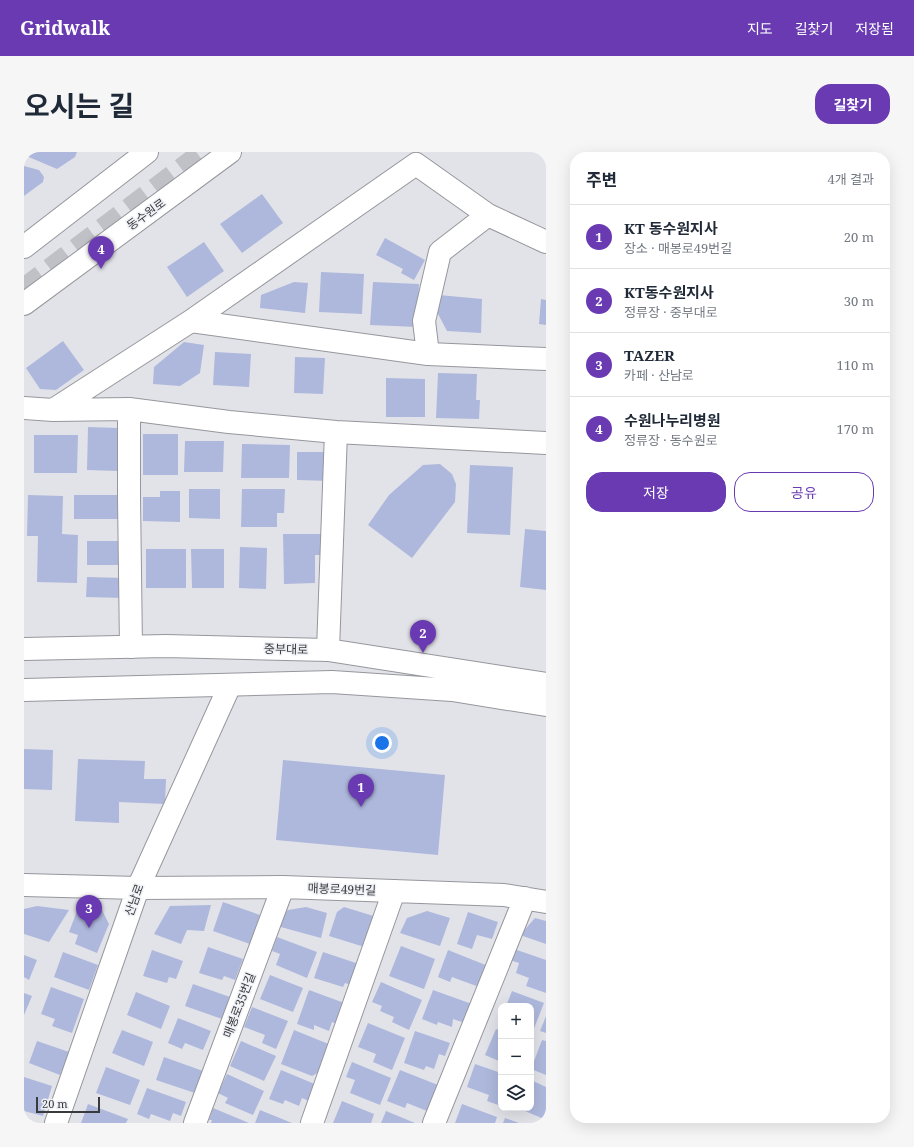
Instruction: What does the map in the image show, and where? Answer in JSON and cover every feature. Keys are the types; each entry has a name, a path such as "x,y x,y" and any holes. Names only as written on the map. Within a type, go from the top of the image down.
{"street":[{"name":"동수원로","path":"24,304 230,152"},
{"path":"24,247 138,155"},
{"path":"53,410 192,320 416,164 488,215 546,242"},
{"path":"428,354 424,321 440,252 488,215"},
{"path":"192,320 428,354 546,359"},
{"path":"24,408 53,410 129,409 228,422 336,432 546,443"},
{"path":"129,409 131,647"},
{"path":"328,650 336,432"},
{"name":"중부대로","path":"24,648 166,646 328,650 546,684"},
{"path":"24,690 340,682 452,690 546,705"},
{"name":"산남로","path":"56,1123 138,888 230,685"},
{"name":"매봉로49번길","path":"24,885 138,888 283,887 504,895 536,900"},
{"name":"매봉로35번길","path":"194,1123 283,887"},
{"path":"312,1123 394,891"},
{"path":"434,1123 536,900"}],"building":[{"path":"24,152 77,152 75,157 57,169 24,155"},
{"path":"24,166 39,170 44,177 43,182 24,196"},
{"path":"262,194 283,223 242,253 220,224"},
{"path":"385,238 425,260 414,280 401,273 403,269 376,255"},
{"path":"204,242 224,271 187,297 167,267"},
{"path":"321,272 364,274 362,314 319,312"},
{"path":"294,282 308,283 305,313 260,308 261,295"},
{"path":"373,282 419,284 417,327 370,325"},
{"path":"439,295 482,299 481,333 447,331 437,312"},
{"path":"541,299 546,300 546,325 539,324"},
{"path":"63,341 84,370 56,390 40,389 26,368"},
{"path":"184,342 204,345 200,373 180,386 153,384 154,367"},
{"path":"215,352 251,354 249,387 213,385"},
{"path":"295,357 325,358 323,394 294,393"},
{"path":"438,373 477,374 476,400 480,400 479,419 436,418"},
{"path":"386,378 425,379 425,417 386,417"},
{"path":"88,427 119,428 118,471 87,470"},
{"path":"143,434 178,434 178,475 143,475"},
{"path":"34,435 78,435 77,473 34,473"},
{"path":"185,441 224,441 223,472 184,472"},
{"path":"242,444 290,445 289,478 241,478"},
{"path":"297,452 331,452 331,481 297,480"},
{"path":"440,464 452,474 456,484 455,502 412,558 368,525 389,495 423,465"},
{"path":"470,465 513,467 510,535 467,533"},
{"path":"189,489 220,489 220,519 189,518"},
{"path":"242,489 285,489 284,513 277,513 277,527 241,527"},
{"path":"160,491 180,491 180,522 143,521 143,497 160,497"},
{"path":"28,495 63,496 62,534 78,535 77,583 37,582 38,536 27,536"},
{"path":"74,495 124,495 123,519 74,519"},
{"path":"525,529 546,531 546,590 520,587"},
{"path":"283,534 321,534 321,555 315,555 315,583 284,584"},
{"path":"87,541 122,541 122,565 87,565"},
{"path":"240,547 267,548 266,589 239,588"},
{"path":"146,549 186,549 186,588 146,588"},
{"path":"191,549 224,549 224,588 192,588"},
{"path":"87,577 124,578 124,598 86,597"},
{"path":"24,749 53,750 52,790 24,789"},
{"path":"78,759 145,761 144,779 166,779 165,804 119,802 119,823 75,821"},
{"path":"283,760 445,775 438,855 276,840"},
{"path":"223,902 260,915 250,944 213,931"},
{"path":"211,905 204,931 187,930 181,944 154,934 170,906"},
{"path":"37,906 69,910 49,942 24,934 24,909"},
{"path":"306,907 327,913 321,938 277,926 283,914 288,910"},
{"path":"344,907 380,918 371,949 329,936 337,912"},
{"path":"102,910 109,924 97,953 75,944 78,935 69,932 77,911"},
{"path":"427,911 450,918 440,946 400,933 407,918"},
{"path":"468,912 498,922 492,939 477,935 472,949 457,944"},
{"path":"535,918 546,921 546,944 520,935"},
{"path":"277,937 317,952 307,978 276,965 280,954 272,951"},
{"path":"401,946 435,959 424,989 389,976"},
{"path":"208,947 243,959 235,980 224,976 222,980 199,973"},
{"path":"514,949 546,960 546,993 526,986 529,978 516,973 519,963 510,960"},
{"path":"152,950 183,961 176,979 169,977 167,983 143,976"},
{"path":"448,950 488,966 479,987 452,977 450,982 438,977"},
{"path":"63,952 98,965 89,990 54,977"},
{"path":"323,952 362,965 355,986 345,983 343,987 314,978"},
{"path":"24,955 37,960 29,980 24,977"},
{"path":"270,975 303,988 293,1012 260,999"},
{"path":"381,982 422,1000 409,1030 392,1022 394,1017 380,1011 382,1006 372,1002"},
{"path":"193,984 230,997 222,1019 185,1006"},
{"path":"51,987 84,999 72,1033 52,1026 55,1019 41,1014"},
{"path":"309,990 347,1004 339,1025 332,1022 329,1031 314,1025 314,1030 297,1024"},
{"path":"433,990 472,1004 465,1023 453,1019 452,1027 438,1022 437,1025 422,1019"},
{"path":"512,991 544,1003 534,1028 534,1003 507,1003"},
{"path":"136,992 170,1006 161,1029 127,1015"},
{"path":"24,993 32,996 24,1015"},
{"path":"252,1007 288,1021 276,1049 262,1043 265,1035 244,1027"},
{"path":"546,1016 546,1033 540,1031"},
{"path":"178,1018 211,1031 203,1050 185,1043 182,1049 168,1043"},
{"path":"368,1023 405,1038 392,1070 373,1062 376,1054 358,1047"},
{"path":"496,1029 498,1030 498,1061 485,1055"},
{"path":"122,1030 153,1042 144,1066 112,1053"},
{"path":"294,1030 331,1045 321,1071 312,1076 281,1064"},
{"path":"415,1031 450,1043 445,1056 439,1054 434,1069 426,1066 424,1070 404,1063"},
{"path":"542,1040 546,1041 546,1075 534,1070 534,1061"},
{"path":"37,1041 69,1052 60,1075 29,1063"},
{"path":"241,1041 276,1056 264,1081 230,1066"},
{"path":"164,1057 203,1071 195,1093 156,1080"},
{"path":"352,1062 391,1078 380,1105 350,1093 355,1080 346,1077"},
{"path":"475,1064 498,1072 498,1105 487,1101 489,1095 467,1087"},
{"path":"106,1067 140,1080 130,1105 96,1093"},
{"path":"281,1070 317,1085 311,1102 302,1098 299,1106 285,1100 283,1104 269,1099"},
{"path":"400,1070 443,1087 432,1113 407,1103 405,1108 387,1101"},
{"path":"227,1074 264,1091 253,1115 225,1103 228,1098 218,1093"},
{"path":"24,1077 52,1086 43,1116 24,1111"},
{"path":"534,1081 546,1087 546,1120 525,1111 534,1111"},
{"path":"147,1088 186,1102 181,1116 173,1113 170,1121 151,1114 149,1119 137,1114"},
{"path":"342,1101 374,1114 371,1123 333,1123"},
{"path":"88,1104 128,1119 126,1123 81,1123"},
{"path":"462,1104 497,1117 495,1123 455,1123"},
{"path":"213,1108 249,1123 211,1123 212,1120 209,1120"},
{"path":"260,1110 292,1123 255,1123"},
{"path":"386,1111 415,1123 381,1123"},
{"path":"505,1118 519,1123 503,1123"}],"tunnel":[{"path":"24,289 204,152"}],"place":[{"name":"수원나누리병원","path":"101,269"},
{"name":"KT동수원지사","path":"423,653"},
{"name":"KT 동수원지사","path":"361,807"},
{"name":"TAZER","path":"89,928"}]}
